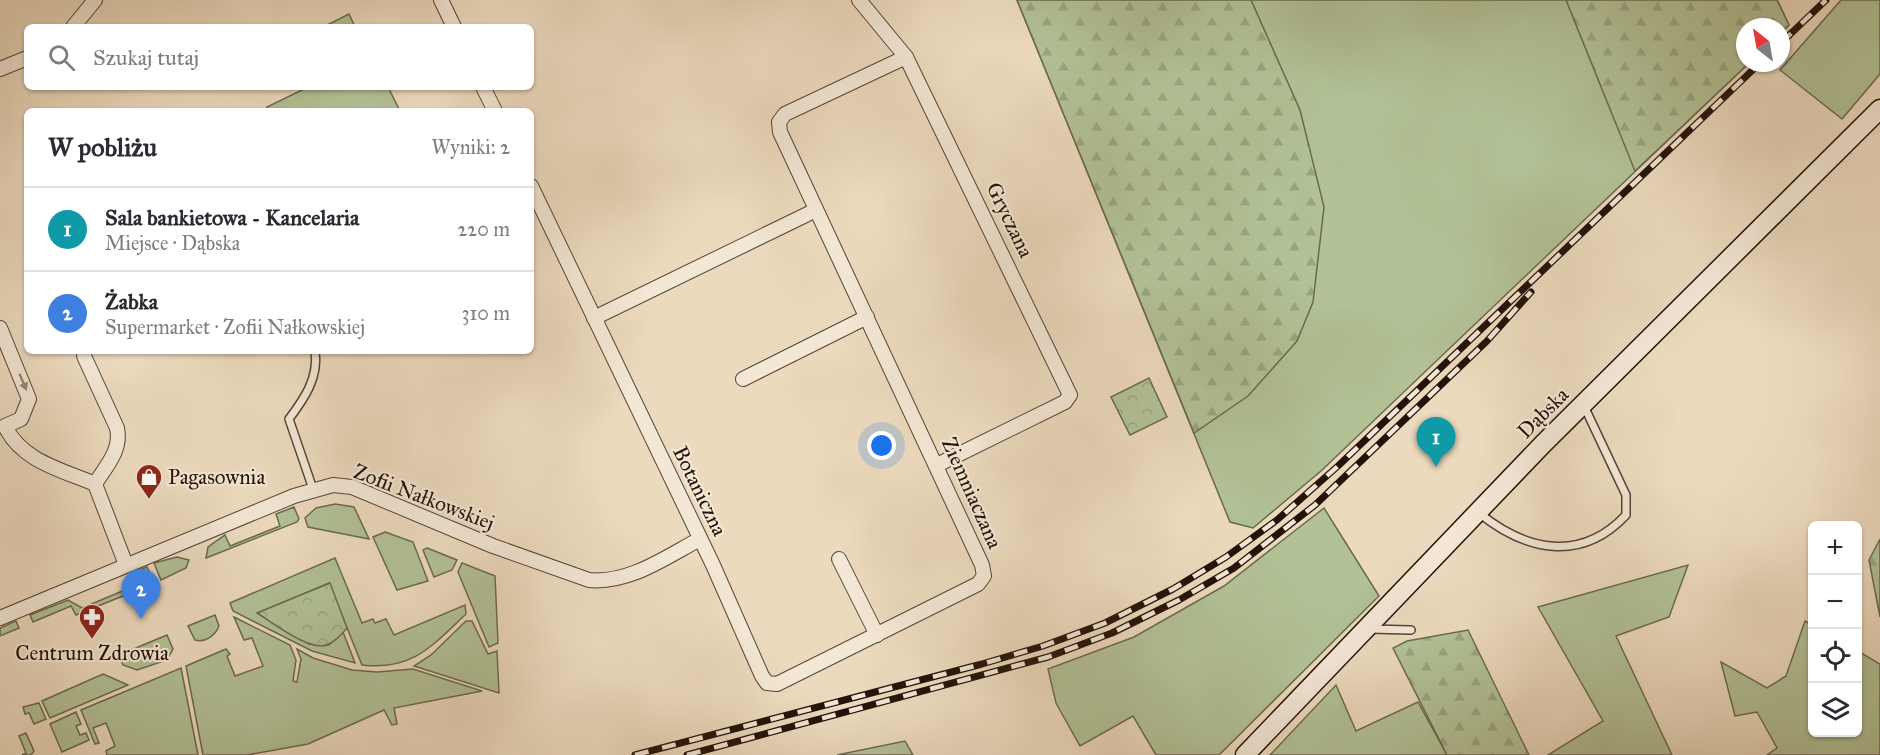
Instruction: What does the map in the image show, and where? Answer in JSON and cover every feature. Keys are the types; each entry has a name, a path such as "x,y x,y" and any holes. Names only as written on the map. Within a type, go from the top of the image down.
{"street":[{"path":"75,24 95,0"},
{"path":"441,0 453,24"},
{"path":"859,0 906,57"},
{"name":"Ziemniaczana","path":"767,683 777,684 877,635 978,584 984,576 982,565 937,465 784,141 779,122 785,114 796,108 906,57"},
{"name":"Gryczana","path":"906,57 1070,395 1065,402 937,465"},
{"path":"0,69 24,59"},
{"path":"484,90 494,108"},
{"name":"Dąbska","path":"1245,755 1583,404 1880,109"},
{"name":"Botaniczna","path":"534,192 767,683"},
{"path":"594,318 816,210"},
{"path":"743,379 867,317"},
{"path":"0,328 29,399 21,419 3,420 16,445 28,455 95,484 126,565"},
{"path":"84,356 120,438 118,447 95,484"},
{"name":"Zofii Nałkowskiej","path":"0,618 313,489 333,485 352,488 493,546 589,580 603,581 633,574 700,539"},
{"path":"839,559 877,635"}],"lane":[{"path":"313,489 289,419 307,396 313,380 315,354"},
{"path":"1477,512 1534,544 1553,548 1589,540 1612,529 1626,515 1626,495 1583,404"},
{"path":"1366,628 1411,630"}],"green space":[{"path":"1017,0 1777,0 1786,18 1736,18 1736,72 1740,72 1321,471 1253,528 1230,522"},
{"path":"1017,0 1251,0 1300,110 1324,207 1313,302 1297,341 1248,396 1194,433"},
{"path":"1566,0 1777,0 1786,18 1736,18 1736,72 1740,72 1635,171"},
{"path":"1841,0 1880,0 1880,74 1842,119 1783,72 1790,72 1790,59"},
{"path":"349,14 354,24 329,24"},
{"path":"302,90 390,90 398,108 268,108"},
{"path":"1149,378 1167,417 1130,435 1111,397"},
{"path":"335,504 354,507 369,539 308,527 305,518 316,508"},
{"path":"294,507 299,519 297,522 206,558 208,547 225,535 230,546 280,526 276,514"},
{"path":"1324,508 1379,596 1219,755 1156,755 1133,716 1080,746 1056,703 1048,669 1134,637 1224,586"},
{"path":"385,532 413,542 428,581 397,590 373,537"},
{"path":"1880,539 1880,617 1869,560"},
{"path":"427,548 457,560 452,570 434,577 423,550"},
{"path":"177,557 189,560 186,568 161,580 154,563"},
{"path":"335,558 362,623 373,619 375,623 386,619 394,635 465,605 466,614 420,654 395,664 379,666 362,665 329,583 258,613 309,644 329,645 343,632 355,663 312,651 233,611 230,603"},
{"path":"462,563 495,576 498,643 489,647 458,572"},
{"path":"1688,565 1669,617 1616,636 1672,755 1548,755 1603,721 1538,607"},
{"path":"147,567 155,583 76,615 71,606 33,622 30,615 68,600 82,608 144,582 131,573"},
{"path":"330,583 347,628 329,644 313,645 303,641 257,613"},
{"path":"215,615 219,626 215,633 206,640 195,640 188,626"},
{"path":"234,617 290,645 296,660 293,681 297,682 301,659 297,649 313,658 352,670 377,672 413,669 482,691 394,708 397,724 392,725 384,710 308,744 247,755 203,755 186,666 226,649 230,654 227,656 235,676 263,666 252,638 244,640"},
{"path":"16,621 19,628 0,636 0,628"},
{"path":"466,621 472,621 488,654 497,651 499,693 414,666 431,655"},
{"path":"1805,621 1808,623 1808,737 1862,737 1862,653 1880,664 1880,755 1767,755 1777,748 1757,712 1735,716 1721,662 1767,688 1786,676"},
{"path":"1468,630 1529,755 1447,755 1393,648 1407,641"},
{"path":"167,635 173,649 167,660 137,670 123,665 119,655"},
{"path":"181,668 198,755 107,755 106,751 115,746 106,723 93,728 99,743 95,744 81,710"},
{"path":"103,674 128,685 50,718 42,701"},
{"path":"1336,685 1356,731 1418,702 1447,755 1270,755"},
{"path":"39,703 46,719 34,724 29,713 25,714 23,707"},
{"path":"76,712 81,724 76,726 80,735 86,733 89,740 62,752 50,724"},
{"path":"26,733 34,751 31,755 22,755 26,753 19,736"},
{"path":"905,741 913,755 837,755"}],"railway":[{"path":"1790,34 1826,0"},
{"path":"635,755 1043,646 1105,623 1173,589 1226,557 1277,520 1338,466 1751,72"},
{"path":"687,755 1048,657 1112,633 1179,600 1234,568 1315,505 1487,341 1531,292"}],"place":[{"name":"Sala bankietowa - Kancelaria","path":"1436,467"},
{"name":"Pagasownia","path":"149,500"},
{"name":"Żabka","path":"141,619"},
{"name":"Centrum Zdrowia","path":"92,640"}]}
